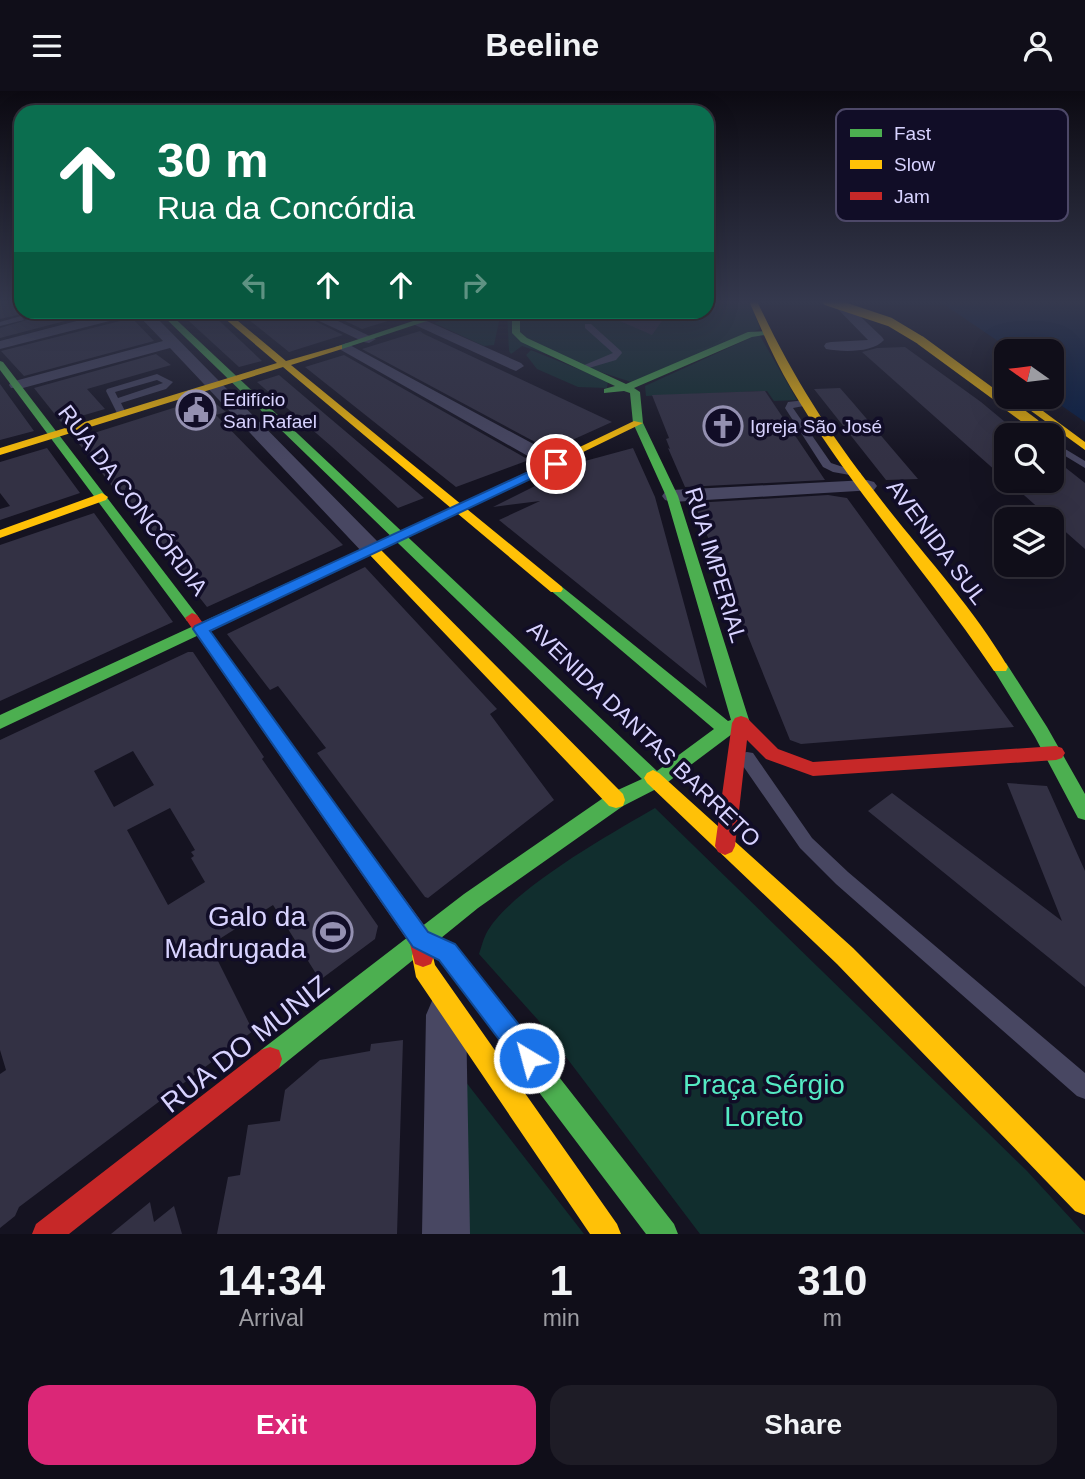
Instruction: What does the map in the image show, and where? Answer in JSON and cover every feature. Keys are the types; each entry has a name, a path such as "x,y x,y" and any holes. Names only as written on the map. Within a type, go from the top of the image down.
{"main road":[{"name":"AVENIDA DANTAS BARRETO","path":"207,354 725,846 845,956 1085,1201"},
{"name":"AVENIDA DANTAS BARRETO","path":"273,354 429,481 459,509 767,753 789,764 813,769 1056,753"},
{"path":"0,451 55,435 118,408 212,387 322,354"},
{"path":"511,354 518,365"},
{"path":"514,354 518,365"},
{"path":"554,354 628,387"},
{"path":"638,423 602,403 628,387 706,354"},
{"name":"AVENIDA SUL","path":"775,354 862,481 958,606 1056,753 1085,812"},
{"path":"938,354 1027,423"},
{"path":"958,354 994,381"},
{"name":"RUA DA CONCÓRDIA","path":"6,374 201,629 421,940"},
{"name":"RUA IMPERIAL","path":"628,387 635,392 638,401 638,423 672,496 733,726"},
{"path":"1029,409 1042,423"},
{"path":"0,722 556,464 638,423"},
{"path":"1064,438 1085,447"},
{"path":"1064,444 1085,464"},
{"path":"0,534 102,497"},
{"path":"372,549 616,800 658,780 733,726"},
{"path":"725,846 738,746"},
{"name":"RUA DO MUNIZ","path":"46,1234 471,901 616,800"},
{"path":"421,940 447,952 444,993 607,1234"},
{"path":"421,940 424,969 664,1234"},
{"path":"350,994 390,987"}],"street":[{"path":"6,374 111,354"},
{"path":"182,354 372,549"},
{"path":"359,354 556,464"},
{"path":"494,354 518,365"},
{"path":"672,496 862,481"},
{"path":"444,993 446,1234"}],"lane":[{"path":"585,368 614,358 617,354"},
{"path":"929,354 1026,423"},
{"path":"157,377 169,382 118,408 108,392 114,388 157,377"},
{"path":"1064,451 1085,464"},
{"path":"733,726 738,746 806,843 842,878 1085,1088"}],"green space":[{"path":"542,354 608,381 607,388 578,387 537,369 526,355"},
{"path":"547,354 698,354 631,382"},
{"path":"714,354 771,354 797,400 774,401 767,391 646,396 645,386"},
{"name":"Praça Sérgio Loreto","path":"655,808 1027,1171 1085,1234 700,1234 538,1020 479,954 486,934 498,917 516,900 563,864"},
{"path":"462,1077 584,1234 457,1234"}],"water":[{"path":"1064,354 1085,354 1085,422 1064,407"}],"building":[{"path":"4,354 104,354 24,376"},
{"path":"155,354 171,365 87,389 105,409 61,422 34,388"},
{"path":"225,354 255,354 262,361 239,367"},
{"path":"372,354 467,354 612,422 550,450"},
{"path":"865,354 915,354 1006,423 994,423 994,469"},
{"path":"344,355 529,460 456,487 305,367"},
{"path":"279,375 424,498 398,508 257,382"},
{"path":"0,384 34,431 0,440"},
{"path":"840,388 918,479 886,480 814,389"},
{"path":"765,391 825,480 685,487 668,448 670,449 666,439 669,438 652,395"},
{"path":"208,397 226,412 216,415 343,545 207,607 75,439"},
{"path":"47,448 80,493 0,520 0,509 10,506 0,493 0,462"},
{"path":"633,448 655,497 707,688 499,520 540,501 493,507 585,461"},
{"path":"1064,466 1085,483 1085,549 1064,530 1064,507 1037,507 1022,493 1064,493"},
{"path":"828,495 847,498 1014,727 801,744 790,740 694,503"},
{"path":"94,513 173,622 0,701 0,545"},
{"path":"365,567 497,709 490,714 554,800 428,898 317,753 326,748 278,686 270,690 227,634"},
{"path":"193,652 264,757 262,759 378,926 375,939 320,980 273,905 210,945 253,1031 19,1207 15,1216 0,1228 0,1074 6,1070 0,1050 0,740","holes":["133,751 154,785 114,807 94,771","170,808 195,850 191,852 194,856 191,858 205,882 168,905 127,830"]},
{"path":"1007,783 1047,786 1085,871 1085,987 868,811 892,793 1062,921"},
{"path":"403,1040 397,1234 217,1234 228,1177 240,1175 248,1125 280,1121 285,1090 320,1060 370,1051 371,1044"},
{"path":"150,1202 154,1222 174,1206 182,1234 111,1234"}],"traffic: fast":[{"path":"208,354 653,778"},
{"path":"555,354 635,392 638,423 672,496 741,723 740,729"},
{"path":"607,391 628,387 704,354"},
{"path":"0,364 192,618"},
{"path":"0,722 348,559"},
{"path":"556,589 726,729"},
{"path":"1000,667 1041,732 1085,812"},
{"path":"270,1059 471,901 616,800 658,780 726,729 741,723"},
{"path":"421,940 447,952 664,1234"}],"traffic: slow":[{"path":"272,354 556,589"},
{"path":"0,452 315,354"},
{"path":"778,354 821,428 871,497 951,598 1000,667"},
{"path":"939,354 1033,423"},
{"path":"1033,409 1085,447"},
{"path":"542,468 638,423"},
{"path":"0,534 102,497"},
{"path":"372,549 616,800"},
{"path":"653,778 845,956 1085,1201"},
{"path":"423,956 424,969 607,1234"}],"traffic: jam":[{"path":"348,559 542,468"},
{"path":"192,618 421,940 423,956"},
{"path":"741,723 772,754 813,769 1056,753"},
{"path":"725,846 740,729"},
{"path":"46,1234 270,1059"}],"place":[{"name":"Edifício San Rafael","path":"196,410"},
{"name":"Igreja São José","path":"723,426"},
{"name":"Galo da Madrugada","path":"333,932"}],"route":[{"path":"529,1058 447,952 421,940 201,629 556,464"}]}
